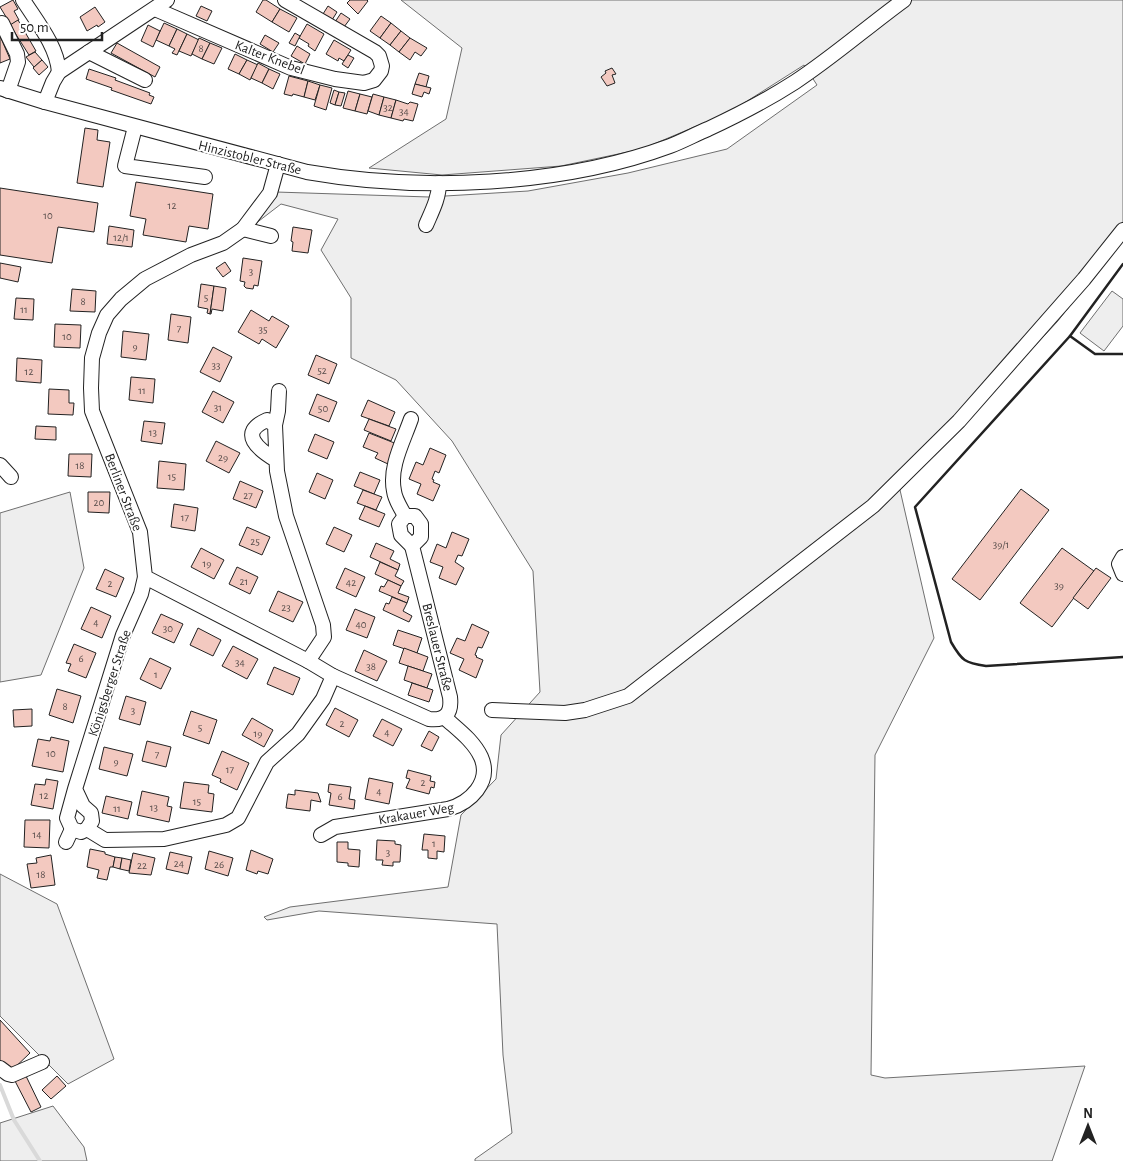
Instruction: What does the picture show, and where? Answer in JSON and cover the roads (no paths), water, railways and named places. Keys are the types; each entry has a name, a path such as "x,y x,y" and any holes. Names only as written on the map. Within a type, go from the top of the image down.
{"street":[{"path":"23,0 58,61 59,72"},
{"path":"45,102 52,82 59,72 168,0"},
{"name":"Kalter Knebel","path":"155,9 291,68 335,79 364,83 374,80 378,76 382,66 379,56 375,52 285,0"},
{"name":"Hinzistobler Straße","path":"4,89 135,127 307,172 338,178 385,182 439,183 507,180 557,174 597,166 671,146 748,110 795,82 904,0"},
{"path":"2,22 17,54 18,62 4,89"},
{"path":"90,52 145,80"},
{"path":"135,127 125,166 205,177"},
{"name":"Berliner Straße","path":"145,577 140,532 92,411 92,358 99,333 106,315 121,299 145,279 191,255 223,243 242,229 270,194 278,164"},
{"path":"426,225 439,192 439,183"},
{"path":"242,229 271,236"},
{"path":"492,710 565,714 585,710 628,696 872,506 960,421 1084,279 1123,230"},
{"path":"279,391 275,425 277,471 286,516 323,626 324,637 308,661"},
{"name":"Breslauer Straße","path":"411,419 394,465 394,492 405,516 414,516 421,524 421,537 412,546 450,698 451,707 449,713 444,717"},
{"path":"275,425 267,420 259,424 252,432 253,442 260,450 276,460"},
{"path":"0,465 11,477"},
{"path":"1123,557 1119,564 1123,574"},
{"path":"145,577 308,661 333,676 428,720 438,720 444,717"},
{"name":"Königsberger Straße","path":"145,577 141,594 123,635 75,789 67,818 69,836 87,829 105,840 164,839 226,825 238,818 267,762 298,734 323,699 333,676"},
{"name":"Krakauer Weg","path":"321,835 335,827 460,806 472,796 482,782 481,757 469,739 444,717"},
{"path":"75,789 83,806 90,813 92,821 87,829"},
{"path":"0,1068 12,1075 42,1062"}],"waterway":[{"path":"0,1085 14,1120 40,1161"}]}
